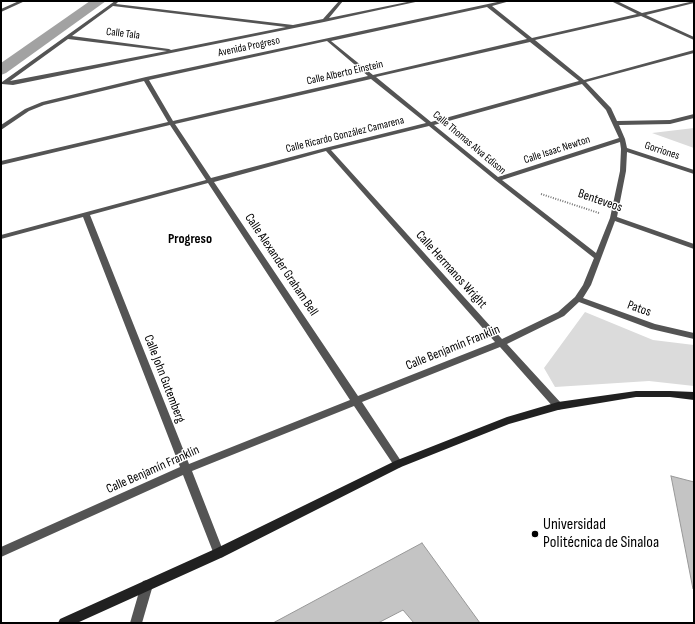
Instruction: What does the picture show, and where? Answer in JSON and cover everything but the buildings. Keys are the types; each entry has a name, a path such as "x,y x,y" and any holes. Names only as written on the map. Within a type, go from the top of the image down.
{"street":[{"path":"1,11 23,1"},
{"path":"67,37 117,1"},
{"path":"324,21 341,1"},
{"path":"388,1 408,3"},
{"name":"Avenida Progreso","path":"67,37 4,83 13,83 176,51 418,1"},
{"name":"Avenida Progreso","path":"1,128 27,110 42,104 146,79 329,41 508,1"},
{"path":"613,1 694,39"},
{"name":"Calle Alberto Einstein","path":"1,163 694,2"},
{"path":"112,5 297,27"},
{"name":"Calle Benjamín Franklin","path":"1,552 186,469 501,343 561,314 578,300 587,285 613,218 623,171 624,148 622,139 609,109 582,81 488,5"},
{"name":"Calle Tala","path":"67,37 176,51"},
{"name":"Calle Thomas Alva Edison","path":"329,41 497,179 598,258"},
{"name":"Calle Ricardo González Camarena","path":"1,237 211,182 327,149 430,124 694,51"},
{"name":"Calle Alexander Graham Bell","path":"146,79 172,124 358,401 398,464"},
{"path":"615,123 670,122 694,116"},
{"name":"Calle Isaac Newton","path":"497,179 622,139"},
{"name":"Gorriones","path":"624,148 694,172"},
{"name":"Calle Hermanos Wright","path":"327,149 558,406"},
{"name":"Calle John Gutemberg","path":"86,215 219,553"},
{"name":"Benteveos","path":"613,218 694,247"},
{"name":"Patos","path":"578,300 654,327 694,336"},
{"path":"64,623 219,553 398,464 507,421 558,406 636,394 694,396"},
{"path":"136,623 147,585"}],"path":[{"name":"Benteveos","path":"540,194 613,218"}],"shaded area":[{"path":"694,128 694,148 652,133"},
{"path":"585,312 653,340 694,345 694,386 649,381 555,387 544,368"}],"waterway":[{"path":"1,70 99,1"}],"place":[{"name":"Universidad Politécnica de Sinaloa","path":"535,534"}],"district":[{"name":"Progreso","path":"190,239"}]}
